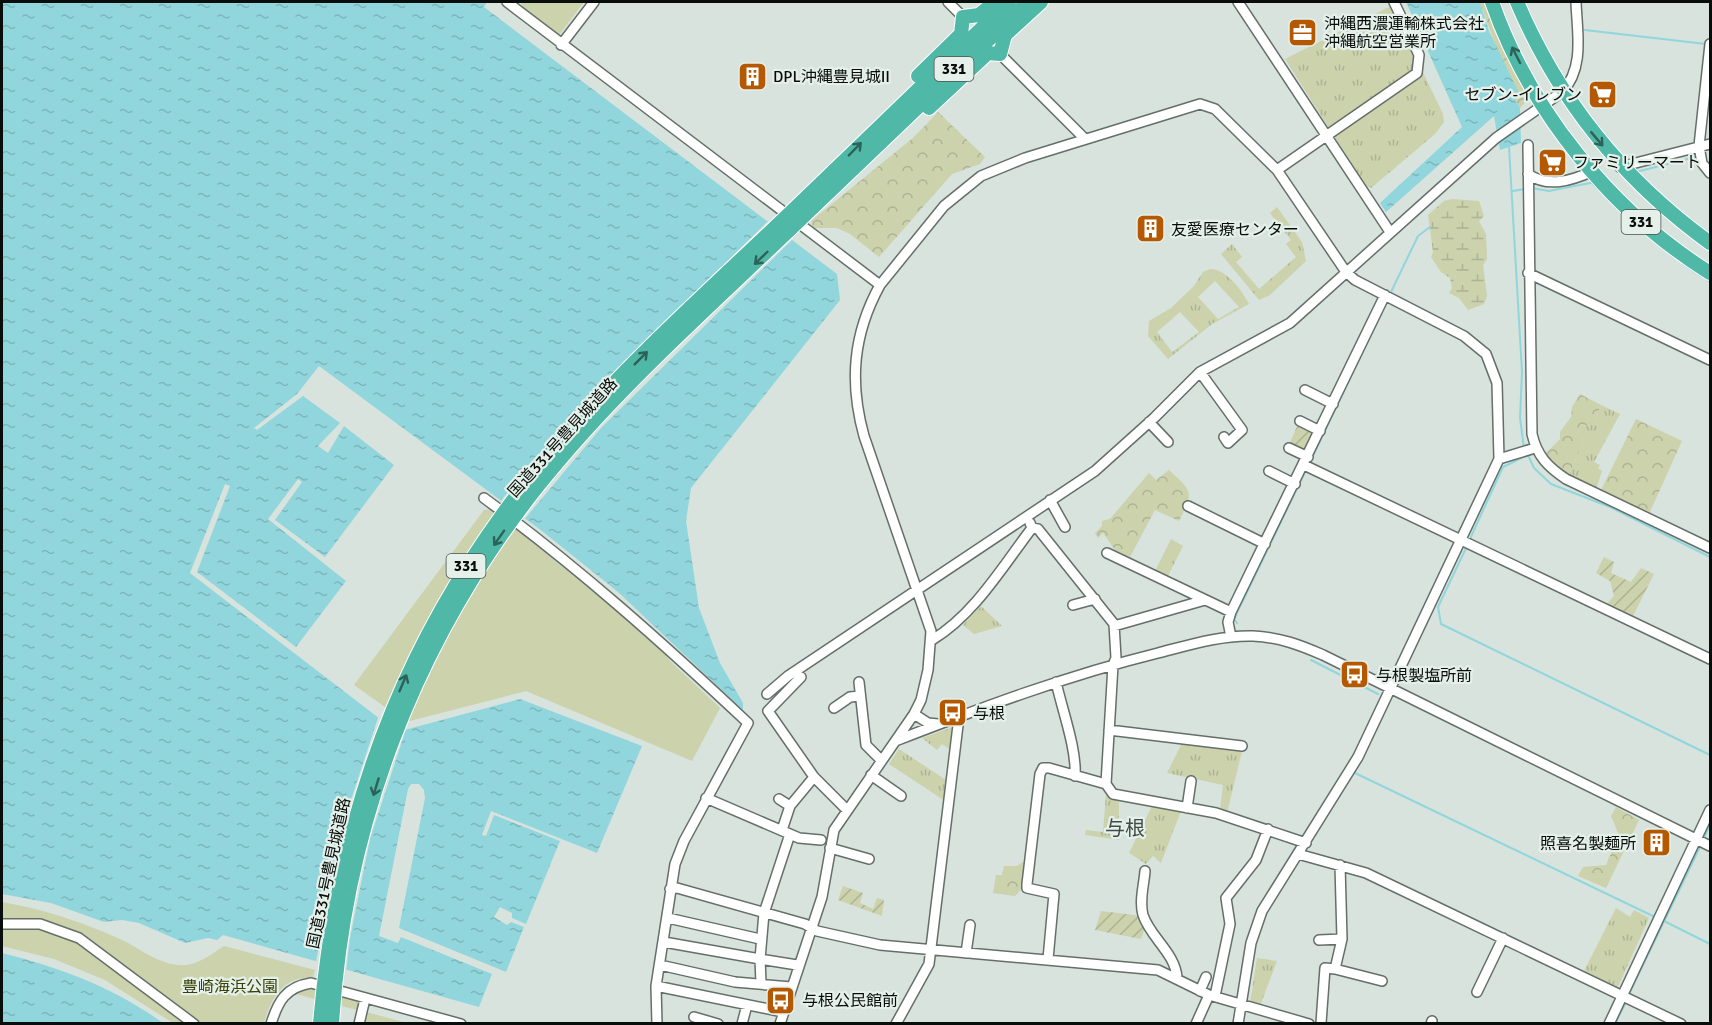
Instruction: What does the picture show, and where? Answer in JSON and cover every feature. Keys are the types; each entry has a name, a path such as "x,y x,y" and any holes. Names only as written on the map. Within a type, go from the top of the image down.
{"highway":[{"path":"880,134 894,99 961,34 963,17 979,15 994,2"},
{"name":"国道331号豊見城道路","path":"332,1023 346,907 361,837 378,779 420,673 461,596 511,521 570,448 1009,2"},
{"name":"国道331号豊見城道路","path":"880,134 1028,2"},
{"path":"880,134 927,110 988,53 1000,54 1005,35 1041,2"},
{"name":"331","path":"1492,2 1508,39 1544,106 1593,171 1646,227 1710,273"},
{"name":"331","path":"1517,2 1562,92 1585,124 1620,166 1657,201 1710,243"},
{"name":"国道331号豊見城道路","path":"320,1023 333,912 362,791 409,670 452,589 504,511 565,436 665,334 798,214"}],"street":[{"path":"507,2 880,285"},
{"path":"561,45 594,2"},
{"path":"948,2 963,17"},
{"path":"1238,2 1390,232"},
{"path":"1277,170 1417,73 1419,55 1394,2"},
{"path":"767,694 797,670 1112,457 1200,372 1280,330 1496,138 1562,92 1570,84 1577,68 1576,2"},
{"path":"1710,44 1699,148 1702,160 1710,172"},
{"path":"1000,54 1085,139"},
{"path":"780,1023 797,965 822,897 834,830 846,808 914,714 926,683 932,640 918,590 864,436 856,398 857,348 865,317 880,285 944,206 968,184 1010,163 1200,104 1215,109 1277,170 1346,272 1355,280 1464,336 1486,354 1497,383 1499,459 1358,757 1257,922 1238,1023"},
{"path":"1620,166 1710,144"},
{"path":"1528,145 1528,273 1532,434 1535,448 1552,470 1566,479 1710,548"},
{"path":"1528,177 1545,183 1553,183 1593,171"},
{"path":"1528,273 1710,360"},
{"path":"1231,637 1228,622 1231,612 1385,295"},
{"path":"1200,372 1242,430 1228,443 1224,437"},
{"path":"1305,390 1333,404"},
{"path":"1300,421 1320,431"},
{"path":"1149,422 1168,442"},
{"path":"1289,448 1306,461 1461,541 1710,659"},
{"path":"1499,459 1535,448"},
{"path":"1269,471 1295,484"},
{"path":"484,498 586,576 662,642 748,723 678,852 670,889 668,918 656,986 657,1023"},
{"path":"1050,500 1065,527"},
{"path":"1188,506 1265,544"},
{"path":"1025,516 1032,528"},
{"path":"932,640 948,629 968,609 1032,528"},
{"path":"1032,528 1038,529 1114,626 1116,658 1113,665 1106,784 1113,794 1216,813 1306,843"},
{"path":"1107,554 1231,612"},
{"path":"1073,605 1095,599"},
{"path":"1114,626 1205,600"},
{"path":"897,740 1056,682 1113,665 1231,637 1260,636 1287,640 1710,846"},
{"path":"801,677 768,711 814,777 846,808"},
{"path":"859,682 866,745 881,760"},
{"path":"1056,682 1067,731 1072,740 1075,776"},
{"path":"834,708 850,697 860,696"},
{"path":"914,714 928,723 938,724"},
{"path":"897,1023 929,964 959,717"},
{"path":"1108,730 1242,746"},
{"path":"1048,959 1054,894 1027,888 1040,774 1043,768 1049,768 1106,784"},
{"path":"871,775 901,796"},
{"path":"761,983 760,939 764,913 786,832 790,806 814,777"},
{"path":"1187,808 1191,781"},
{"path":"706,798 786,832 821,840"},
{"path":"779,799 790,806"},
{"path":"1609,1023 1710,810"},
{"path":"1196,1023 1208,994 1230,924 1226,898 1256,860 1268,829"},
{"path":"830,848 869,859"},
{"path":"1298,854 1366,873 1681,1023"},
{"path":"1335,969 1342,939 1340,865"},
{"path":"1145,871 1141,906 1143,916 1170,957 1177,978"},
{"path":"670,889 677,888 857,941 931,950 1158,970 1208,994 1309,1023"},
{"path":"668,918 760,939"},
{"path":"2,924 40,924 79,938 194,1023"},
{"path":"966,953 970,925"},
{"path":"1477,992 1503,938"},
{"path":"1319,940 1342,939"},
{"path":"664,942 797,965"},
{"path":"660,965 735,982 791,987"},
{"path":"1321,1023 1324,968 1382,981"},
{"path":"1206,977 1208,994"},
{"path":"271,1023 277,1005 285,993 300,985 311,983 461,1023"},
{"path":"656,986 783,1012"},
{"path":"359,1023 364,1003"},
{"path":"742,1023 747,1005"},
{"path":"694,1017 718,1023"}],"green space":[{"path":"520,2 584,2 559,35 524,8"},
{"path":"1480,2 1484,2 1508,56 1527,88 1524,104 1520,108 1514,98"},
{"path":"1391,6 1443,114 1444,122 1435,134 1371,188 1366,186 1285,59"},
{"path":"938,112 985,157 980,164 952,174 879,257 850,234 837,228 813,228 811,221 914,137"},
{"path":"1452,199 1479,201 1484,216 1479,221 1486,234 1487,259 1483,265 1487,296 1484,304 1468,310 1459,298 1449,293 1452,288 1450,278 1441,272 1431,257 1433,252 1428,215 1444,201"},
{"path":"1277,207 1302,242 1306,261 1270,295 1259,300 1221,254 1232,244 1242,257 1236,262 1259,289 1296,257 1286,244 1291,240 1270,213"},
{"path":"1210,269 1216,270 1228,277 1249,304 1212,324 1168,359 1148,336 1149,321 1171,308 1194,286 1203,272","holes":["1215,281 1239,307 1218,319 1198,297","1180,312 1199,332 1172,352 1157,332"]},
{"path":"1580,394 1601,405 1593,425 1580,426 1577,432 1583,441 1569,475 1552,464 1544,455 1560,439 1560,432 1571,417 1572,407"},
{"path":"1601,405 1620,414 1594,462 1600,465 1598,468 1602,471 1596,489 1569,475 1583,441 1577,432 1580,426 1593,425"},
{"path":"1636,419 1682,441 1649,514 1601,490"},
{"path":"1298,424 1314,432 1305,452 1289,445"},
{"path":"1169,470 1183,483 1189,493 1187,504 1179,521 1155,510 1130,557 1115,550 1103,533 1098,538 1095,533 1102,526 1102,521 1110,519 1149,473 1156,480"},
{"path":"491,509 662,648 669,660 720,708 692,761 526,691 406,722 354,685 484,510"},
{"path":"1171,539 1183,546 1168,576 1155,571"},
{"path":"1604,557 1614,562 1611,573 1631,582 1641,568 1654,574 1632,618 1606,605 1614,596 1610,581 1596,573"},
{"path":"981,606 1002,626 974,634 963,625"},
{"path":"953,727 951,750 942,744 937,750 922,738"},
{"path":"1183,741 1242,751 1227,813 1220,810 1223,785 1167,773"},
{"path":"899,749 949,782 945,801 889,764"},
{"path":"1106,794 1119,802 1119,840 1085,835 1086,830 1103,832"},
{"path":"1152,806 1181,811 1161,863 1153,856 1146,864 1129,853"},
{"path":"1616,807 1639,820 1606,888 1578,876 1583,867 1606,865 1619,835 1611,816"},
{"path":"1027,862 1025,885 1015,896 993,893 996,875 1002,875 1004,866 1017,866"},
{"path":"843,886 863,893 860,903 873,909 877,898 884,900 882,916 838,900"},
{"name":"豊崎海浜公園","path":"2,902 47,912 77,922 120,939 170,964 185,965 197,962 224,946 315,970 313,977 294,980 280,990 271,1004 264,1023 173,1023 105,980 54,959 2,946"},
{"path":"1616,908 1630,917 1634,910 1649,918 1617,989 1583,973"},
{"path":"1101,911 1142,916 1145,928 1141,939 1095,930"},
{"path":"1257,958 1277,961 1260,1006 1250,1003"},
{"path":"313,988 360,1001 357,1010 292,993"},
{"path":"366,1012 407,1023 363,1024"}],"water":[{"path":"2,2 487,2 484,7 837,274 840,300 691,488 686,521 699,608 720,663 743,703 743,710 618,592 542,531 319,366 297,394 254,428 257,430 303,396 340,423 318,446 328,453 344,426 394,465 325,557 275,520 302,482 298,479 268,519 346,581 296,647 197,572 230,486 225,484 190,573 397,732 520,699 642,746 597,853 491,811 482,835 486,836 494,815 560,841 526,924 512,918 512,913 500,907 494,917 507,925 511,922 524,927 506,972 399,928 425,798 424,790 419,784 411,784 408,789 379,936 398,943 401,937 492,974 479,1007 223,935 217,940 208,938 185,943 139,923 122,920 104,922 51,903 2,894"},
{"path":"1406,2 1480,2 1489,31 1519,93 1514,98 1520,108 1521,143 1500,150 1494,116 1386,212 1380,203 1462,127"},
{"path":"2,953 86,980 125,999 163,1023 2,1023"}],"pier":[{"path":"770,219 794,238 601,428 523,521 499,503 577,409"},
{"path":"379,715 398,729 407,726 370,839 350,938 346,973 316,964 316,962 342,827"}],"waterway":[{"path":"1585,30 1706,44"},
{"path":"1509,147 1522,372 1520,418 1524,448"},
{"path":"1636,172 1699,156"},
{"path":"1531,188 1549,191 1595,182"},
{"path":"1592,183 1627,218"},
{"path":"1513,191 1525,189"},
{"path":"1633,225 1647,236"},
{"path":"1391,292 1418,236 1430,227"},
{"path":"1656,243 1674,257"},
{"path":"1683,264 1701,276"},
{"path":"1706,279 1710,282"},
{"path":"1312,458 1382,311"},
{"path":"1527,453 1534,468 1551,484 1610,507 1710,557"},
{"path":"1469,541 1503,467 1528,455"},
{"path":"1237,623 1234,619 1306,470"},
{"path":"1467,546 1438,607 1441,624 1710,755"},
{"path":"1311,660 1378,694"},
{"path":"1355,773 1657,918"},
{"path":"1703,840 1710,825"},
{"path":"1629,994 1701,845"},
{"path":"1662,920 1710,944"},
{"path":"1615,1024 1626,1002"}],"place":[{"name":"沖縄西濃運輸株式会社 沖縄航空営業所","path":"1303,32"},
{"name":"DPL沖縄豊見城II","path":"752,76"},
{"name":"セブン-イレブン","path":"1603,94"},
{"name":"ファミリーマート","path":"1552,162"},
{"name":"友愛医療センター","path":"1150,229"},
{"name":"与根製塩所前","path":"1355,675"},
{"name":"与根","path":"952,713"},
{"name":"照喜名製麺所","path":"1657,843"},
{"name":"与根公民館前","path":"781,1000"}],"district":[{"name":"与根","path":"1125,828"}]}
